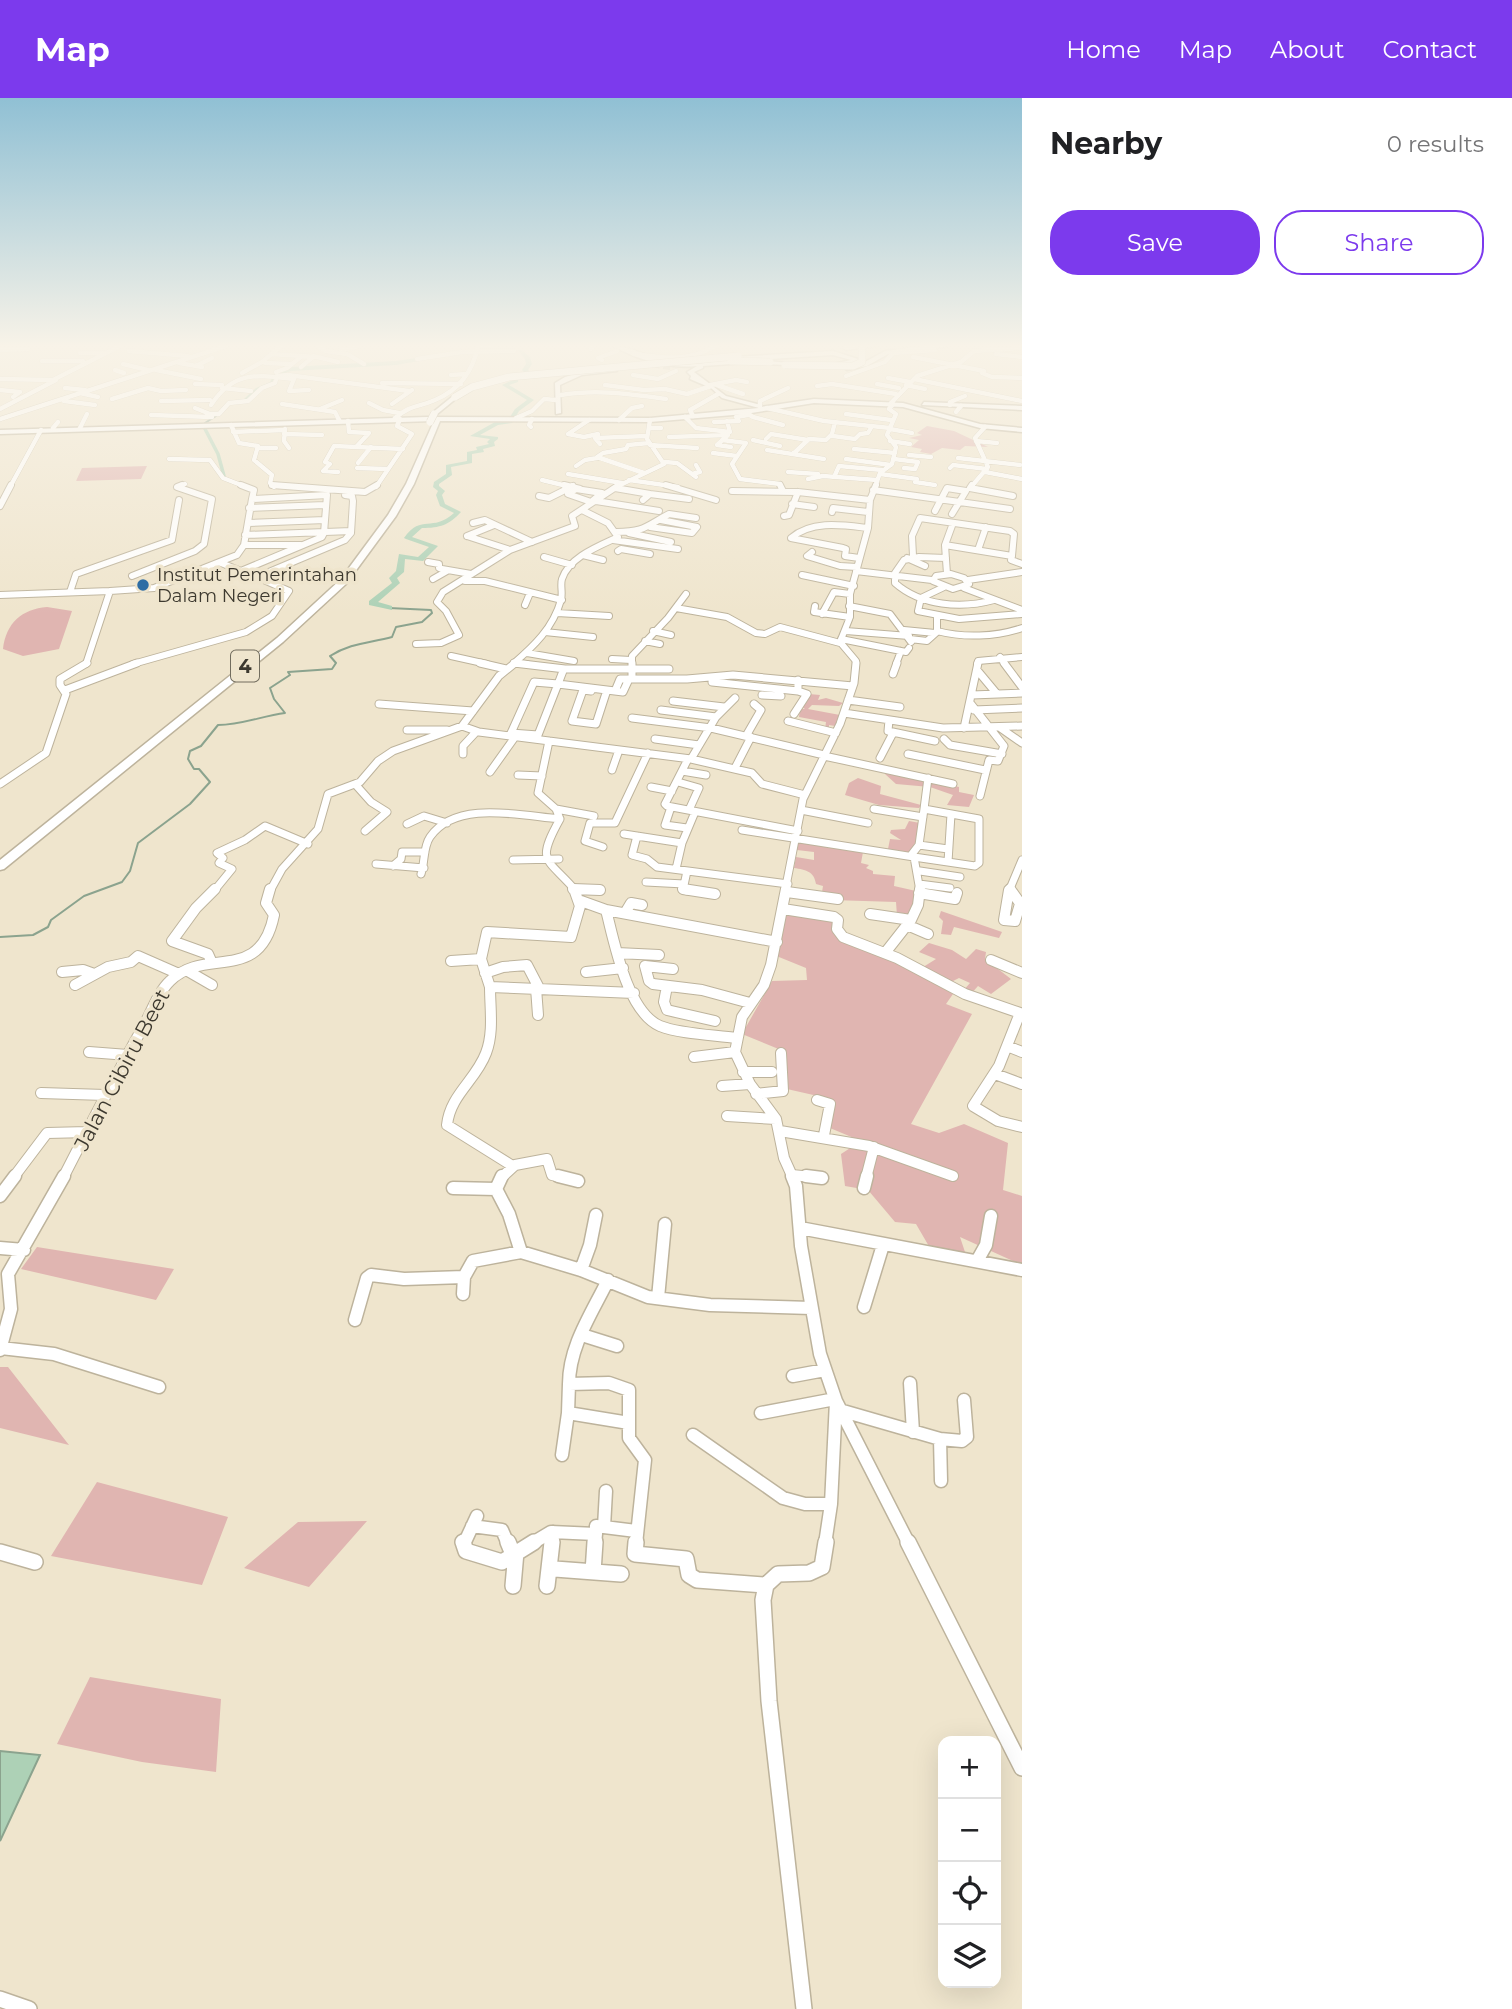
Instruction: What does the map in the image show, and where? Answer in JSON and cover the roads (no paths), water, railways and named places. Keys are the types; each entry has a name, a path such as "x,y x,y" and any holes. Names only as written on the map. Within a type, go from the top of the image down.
{"highway":[{"name":"4","path":"0,857 274,639 336,582 387,516 428,435"},
{"name":"4","path":"0,866 281,640 343,582 393,516 410,484 429,435"}],"street":[{"path":"0,506 38,435"},
{"path":"236,435 239,443 256,445 258,448 276,447"},
{"path":"284,435 284,441 289,448"},
{"path":"358,446 367,435"},
{"path":"252,499 367,492 376,487 411,435"},
{"path":"574,435 593,435"},
{"path":"612,435 596,438 600,444 612,451"},
{"path":"649,435 651,446 661,466"},
{"path":"665,435 695,439 702,435"},
{"path":"728,435 722,440 745,443 732,467 740,480 780,484 783,491"},
{"path":"753,440 805,442 826,440 831,435"},
{"path":"841,435 855,439 858,435"},
{"path":"887,435 894,456"},
{"path":"978,435 976,441 988,461 986,471 971,489 1013,496"},
{"path":"774,442 768,436 805,442"},
{"path":"584,437 590,445 600,444"},
{"path":"890,441 910,443"},
{"path":"976,441 997,443"},
{"path":"613,442 697,448"},
{"path":"774,442 770,445 824,460"},
{"path":"767,450 795,452 805,442"},
{"path":"597,458 601,454 626,449 627,445"},
{"path":"874,445 894,456"},
{"path":"338,472 323,471 330,464 325,461 332,448 358,446 403,449"},
{"path":"651,446 685,452"},
{"path":"371,447 361,456 357,466 387,469"},
{"path":"258,448 254,460 265,464 272,475 269,480 272,486 303,489 337,487 355,493"},
{"path":"380,454 386,448"},
{"path":"788,472 852,476 915,468 919,460 855,451"},
{"path":"712,456 735,459"},
{"path":"894,456 881,473 873,490 868,528 850,594 850,617 843,637 856,662 853,686 836,733 805,795 777,942 764,985 741,1017 735,1052 743,1072 776,1119 780,1131 784,1158 796,1186 811,1308 825,1370 838,1404 1022,1768"},
{"path":"846,459 931,457"},
{"path":"576,466 585,460 597,458 644,473"},
{"path":"958,458 1020,465"},
{"path":"0,595 155,588 237,555 244,545 254,490 223,478 210,460 169,459"},
{"path":"683,467 697,465 700,472 694,475 677,463 644,473 622,483 608,492 591,502 568,494 576,489 608,492 634,489 689,499"},
{"path":"950,468 953,465 1022,479"},
{"path":"808,479 833,475 838,467 917,479 915,482 935,485"},
{"path":"848,484 856,468"},
{"path":"568,474 622,483"},
{"path":"538,496 549,498 585,477"},
{"path":"303,489 310,478"},
{"path":"629,480 679,487 716,500"},
{"path":"542,481 608,492"},
{"path":"132,576 195,551 204,544 213,501 177,487 185,484"},
{"path":"934,511 947,488 966,491 952,514"},
{"path":"625,497 634,489"},
{"path":"873,490 1010,509"},
{"path":"579,498 589,491"},
{"path":"732,491 783,491 870,500"},
{"path":"416,644 441,643 459,635 437,600 458,582 511,550 575,526 572,516 608,492"},
{"path":"643,500 652,492"},
{"path":"784,516 789,515 797,492"},
{"path":"355,493 356,506"},
{"path":"257,578 345,540 351,531 355,493"},
{"path":"241,570 321,537 324,532 327,495"},
{"path":"920,504 924,496"},
{"path":"70,592 76,574 172,540 179,500"},
{"path":"596,501 659,511"},
{"path":"971,512 975,503"},
{"path":"792,504 814,507"},
{"path":"249,508 325,505"},
{"path":"978,550 993,506"},
{"path":"831,512 833,508 868,512"},
{"path":"582,510 608,523 618,535 622,548"},
{"path":"662,520 669,514 696,522"},
{"path":"910,557 910,545 918,519 985,526 1012,532 1012,560 1022,564"},
{"path":"248,523 324,520"},
{"path":"473,523 483,520 532,542"},
{"path":"650,527 657,520 696,522"},
{"path":"457,730 510,666 527,653 547,629 562,600 562,579 583,555 618,535 650,527 692,533 696,522"},
{"path":"947,574 945,545 953,523"},
{"path":"494,525 467,536 524,554"},
{"path":"859,558 845,556 846,550 843,548 791,538 804,528 868,528"},
{"path":"245,535 351,531"},
{"path":"618,535 671,542"},
{"path":"244,545 291,543 318,551"},
{"path":"945,545 1012,556"},
{"path":"1014,547 1022,548"},
{"path":"622,548 678,549"},
{"path":"622,548 650,554"},
{"path":"812,552 807,556 840,566 933,579 947,574 968,580 1022,572"},
{"path":"583,555 603,560"},
{"path":"544,557 572,565"},
{"path":"910,557 925,566"},
{"path":"946,558 910,557 899,563 894,575 895,583 904,592 921,598 961,605 994,600"},
{"path":"428,562 440,564 440,569 447,571"},
{"path":"65,690 108,676 139,662 235,636 257,626 273,614 289,591 221,563"},
{"path":"433,579 452,569 471,574"},
{"path":"802,575 854,586"},
{"path":"458,582 474,579 562,600"},
{"path":"933,579 944,587"},
{"path":"964,588 969,584 968,580"},
{"path":"921,598 944,587 964,588 1022,613"},
{"path":"0,784 46,753 57,728 66,694 60,685 60,679 77,669 85,672 92,668 86,665 110,591"},
{"path":"822,614 834,592 850,594"},
{"path":"524,605 530,593"},
{"path":"604,680 607,691 596,724 572,721 583,690 607,691 623,692 631,679 631,665 643,642 680,608 686,594"},
{"path":"921,598 918,611 937,616 967,619 1022,613"},
{"path":"827,603 890,614 907,641"},
{"path":"815,606 813,612 850,617"},
{"path":"680,608 727,617 756,634 765,634 780,627 886,641"},
{"path":"557,613 609,616"},
{"path":"843,637 928,640 936,632 937,616"},
{"path":"547,629 564,628"},
{"path":"1013,632 1022,628"},
{"path":"547,629 593,637"},
{"path":"653,631 671,635"},
{"path":"843,637 907,641 936,632 1013,632 1022,635"},
{"path":"893,674 907,641"},
{"path":"643,642 657,646"},
{"path":"527,653 574,661"},
{"path":"451,656 510,666 565,669 631,665 669,669"},
{"path":"1000,657 1022,687"},
{"path":"964,728 972,708 972,695 980,660 1022,657"},
{"path":"612,659 631,665"},
{"path":"978,670 997,694"},
{"path":"512,736 538,735 563,671"},
{"path":"687,679 730,674 853,686"},
{"path":"631,679 687,679 807,694 794,714"},
{"path":"762,695 785,696 794,691 798,680"},
{"path":"490,772 512,736 533,683 559,685 576,682 607,691"},
{"path":"972,695 1022,693"},
{"path":"735,698 716,717 682,771 665,805 911,857 978,865 979,819 951,814 874,809"},
{"path":"848,700 900,707"},
{"path":"673,701 724,707"},
{"path":"379,704 475,708"},
{"path":"435,704 475,708"},
{"path":"735,768 761,712 761,708 754,704"},
{"path":"401,715 404,706"},
{"path":"972,708 1022,708"},
{"path":"944,739 950,745 990,756 998,761 1003,743 972,708"},
{"path":"661,710 716,717"},
{"path":"844,713 964,728 1022,726"},
{"path":"632,718 709,728 953,784"},
{"path":"890,720 886,729 893,733 935,741"},
{"path":"788,721 836,733"},
{"path":"999,727 1022,743"},
{"path":"407,730 496,730 512,736 648,753 735,768 752,773 762,784 805,795"},
{"name":"Jalan Cibiru Beet","path":"1,1349 11,1309 8,1274 24,1250 105,1095 169,981 182,972 262,947 271,932 274,915 266,904 272,883 318,830 328,794 364,779 374,765 388,753 457,730"},
{"path":"463,754 463,746 476,732"},
{"path":"880,758 893,733"},
{"path":"784,745 792,734"},
{"path":"655,739 699,745"},
{"path":"549,741 538,793 556,809 560,819 546,846 546,858 561,873 581,901 606,910 777,942"},
{"path":"612,770 619,750"},
{"path":"603,847 585,841 590,823 615,823 648,753"},
{"path":"908,754 985,770"},
{"path":"980,796 990,756"},
{"path":"682,771 706,775"},
{"path":"517,775 542,776"},
{"path":"911,857 919,845 928,778"},
{"path":"676,869 699,788 678,782"},
{"path":"355,784 371,802 387,812 365,831"},
{"path":"651,787 672,791"},
{"path":"671,807 665,825 687,828"},
{"path":"729,818 734,808"},
{"path":"556,809 594,816"},
{"path":"801,810 868,823"},
{"path":"376,864 422,871 432,834 447,823 468,814 560,819"},
{"path":"947,862 951,814"},
{"path":"407,824 424,816 447,823"},
{"path":"212,963 208,954 172,941 181,933 192,912 222,884 232,869 218,863 223,858 217,853 245,840 265,825 308,844"},
{"path":"742,830 797,835"},
{"path":"624,834 682,843"},
{"path":"637,836 633,856 647,859 657,867 749,875 787,888 838,899"},
{"path":"919,845 948,849"},
{"path":"393,866 401,859 402,852 425,852"},
{"path":"885,953 918,910 920,871 911,857"},
{"path":"513,860 559,859"},
{"path":"1009,890 1021,905 1014,921 1004,920 1009,890 1022,860"},
{"path":"687,871 683,890 715,894"},
{"path":"920,871 960,877"},
{"path":"646,882 684,884"},
{"path":"573,888 600,890"},
{"path":"919,888 955,900 953,891"},
{"path":"511,1165 447,1125 448,1110 453,1099 475,1075 487,1051 491,1012 490,987 481,959 486,945 486,932 573,937 581,901"},
{"path":"625,913 631,903 642,905"},
{"path":"783,909 831,916 838,920 839,935 885,953 965,994 1021,1014 995,1074 973,1106 998,1121 1022,1127"},
{"path":"606,910 623,968 641,1009 654,1023 736,1038"},
{"path":"870,914 909,923 928,934"},
{"path":"617,953 659,955"},
{"path":"75,985 94,974 131,962 138,956 212,985"},
{"path":"451,961 481,959"},
{"path":"991,960 1022,973"},
{"path":"485,973 503,967 527,965 537,988 538,1015"},
{"path":"673,969 645,966 650,983 719,993 751,1001"},
{"path":"586,972 623,968"},
{"path":"62,972 83,970 94,974"},
{"path":"667,986 664,1002 667,1010 715,1021"},
{"path":"490,987 634,993"},
{"path":"710,1033 713,1054"},
{"path":"1007,1046 1022,1052"},
{"path":"89,1052 128,1055"},
{"path":"694,1057 735,1052"},
{"path":"722,1086 783,1091 781,1053"},
{"path":"743,1072 772,1072"},
{"path":"995,1074 1022,1084"},
{"path":"41,1093 105,1095"},
{"path":"817,1100 830,1104 824,1135"},
{"path":"727,1116 776,1119"},
{"path":"780,1131 824,1135 874,1147 920,1161 953,1176"},
{"path":"0,1196 47,1133 88,1132"},
{"path":"864,1188 874,1147"},
{"path":"521,1252 509,1214 496,1189 502,1173 511,1165 526,1160 547,1159 552,1175 578,1181"},
{"path":"792,1175 822,1178"},
{"path":"453,1188 496,1189"},
{"path":"582,1270 596,1215"},
{"path":"977,1261 986,1245 991,1216"},
{"path":"658,1298 665,1224"},
{"path":"800,1228 1022,1270"},
{"path":"864,1307 883,1245"},
{"path":"0,1248 24,1250"},
{"path":"463,1294 464,1277 473,1261 521,1252 582,1270 643,1295 658,1298 710,1306 811,1308"},
{"path":"355,1320 367,1278 371,1275 404,1279 464,1277"},
{"path":"562,1455 568,1413 569,1363 608,1280"},
{"path":"582,1335 617,1346"},
{"path":"1,1349 54,1354 159,1387"},
{"path":"793,1376 825,1370"},
{"path":"569,1384 601,1383 628,1387 632,1445 645,1460 634,1550 639,1556 686,1559 690,1575 696,1580 765,1585 780,1572 820,1570 826,1549 831,1504 838,1404"},
{"path":"910,1383 913,1432"},
{"path":"761,1413 838,1404 913,1432 962,1441 967,1437 964,1400"},
{"path":"568,1413 629,1423"},
{"path":"693,1435 783,1498 805,1504 831,1504"},
{"path":"940,1439 941,1481"},
{"path":"593,1572 606,1491"},
{"path":"513,1586 514,1553 502,1530 474,1521 463,1542 466,1551 502,1562 514,1553 553,1532 636,1531"},
{"path":"547,1586 553,1532"},
{"path":"0,1552 35,1562"},
{"path":"555,1569 621,1574"},
{"path":"765,1585 765,1673 790,1870 804,2009"},
{"path":"0,1999 29,2009"}],"waterway":[{"path":"208,435 218,454 224,476"},
{"path":"389,608 372,603 396,583 393,578 400,572 402,556 420,559 434,546 408,538 413,531 421,526 440,526 458,512 442,505 439,495 442,491 436,487 436,483 449,475 448,466 470,462 469,453 482,451 478,448 493,445 490,442 496,438 475,435"},
{"path":"0,937 33,935 48,927 51,920 84,896 122,882 130,871 138,843 190,804 210,782 199,769 194,769 188,759 190,751 201,746 218,725 285,713 274,699 270,688 290,675 288,672 332,669 336,663 330,656 337,652 392,637 396,627 422,622 432,613 431,610 389,608"}],"place":[{"name":"Institut Pemerintahan Dalam Negeri","path":"143,585"}]}
